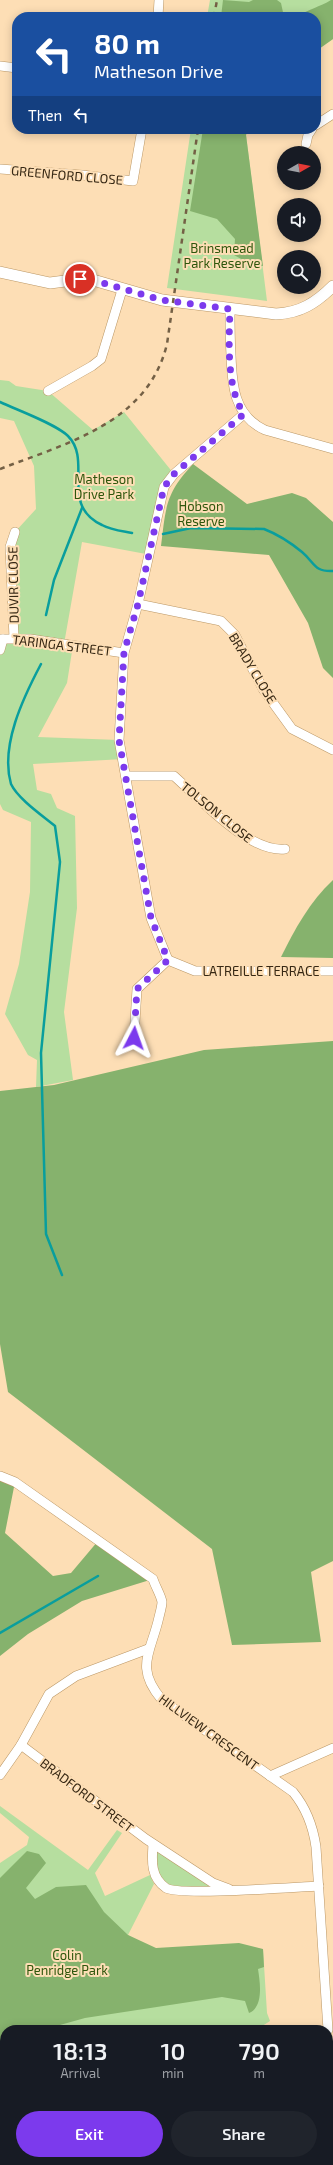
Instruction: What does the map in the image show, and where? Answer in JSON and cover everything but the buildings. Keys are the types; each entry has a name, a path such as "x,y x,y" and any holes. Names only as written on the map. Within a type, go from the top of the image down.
{"street":[{"path":"159,12 160,0"},
{"path":"0,66 12,67"},
{"path":"321,122 333,114"},
{"name":"GREENFORD CLOSE","path":"0,169 82,175 133,181 141,134"},
{"path":"306,144 309,134"},
{"path":"0,272 50,283 80,279 93,280 122,290 162,300 276,314 291,313 311,305 333,286"},
{"path":"48,391 92,366 101,359 122,290"},
{"path":"230,309 232,385 236,400 244,414 258,427 265,430 333,449"},
{"path":"134,1038 137,989 168,960 151,918 119,740 124,652 138,604 164,487 174,474 244,414"},
{"name":"DUVIR CLOSE","path":"14,638 10,547 15,532"},
{"name":"BRADY CLOSE","path":"138,604 221,621 235,636 264,689 292,729 333,750"},
{"name":"TARINGA STREET","path":"2,639 14,638 124,652"},
{"path":"0,650 2,639"},
{"name":"TOLSON CLOSE","path":"126,776 174,776 237,832 258,845 285,849"},
{"name":"LATREILLE TERRACE","path":"168,960 195,971 333,971"},
{"name":"HILLVIEW CRESCENT","path":"0,1476 15,1482 153,1579 162,1602 156,1632 148,1649 146,1674 152,1688 162,1700 293,1792 308,1815 316,1847 328,2025"},
{"path":"0,1775 21,1745 49,1694 76,1676 148,1649"},
{"name":"BRADFORD STREET","path":"21,1745 153,1844 214,1883 229,1889"},
{"path":"270,1776 333,1748"},
{"name":"BRADFORD STREET","path":"153,1844 152,1867 155,1877 164,1887 178,1891 319,1886"}],"green space":[{"path":"210,0 333,0 333,39 321,47 321,12 208,12"},
{"path":"223,0 249,2 253,0 277,0 281,3 283,12 222,12"},
{"path":"333,0 333,39 321,47 321,12 305,12"},
{"name":"Brinsmead Park Reserve","path":"190,134 246,134 267,301 167,288"},
{"path":"202,134 246,134 263,266 250,264 234,255 235,239 217,219 190,211"},
{"name":"Matheson Drive Park","path":"0,380 9,381 16,386 48,391 93,430 124,412 174,474 164,487 146,554 82,542 64,644 73,645 67,683 38,737 119,740 124,759 33,764 37,790 51,794 57,808 75,816 77,908 64,1012 73,1080 36,1087 37,1060 28,1055 5,1014 19,964 30,892 31,822 3,810 0,804 0,650 1,644 13,638 10,547 15,532 36,509 34,466 14,421 0,418"},
{"name":"Hobson Reserve","path":"193,464 247,504 292,493 306,498 333,522 333,678 323,668 308,623 269,555 161,546 168,502 177,484"},
{"path":"333,880 333,958 281,957 310,906"},
{"path":"333,1041 333,1561 311,1572 321,1642 232,1645 212,1549 8,1392 0,1344 0,1091 54,1085 204,1050"},
{"path":"0,1476 15,1482 5,1533 53,1576 71,1573 98,1541 153,1579 82,1601 28,1634 0,1656"},
{"name":"Colin Penridge Park","path":"0,1806 88,1870 117,1830 122,1833 95,1873 105,1896 150,1875 154,1884 128,1935 158,1953 263,1949 267,2013 270,2021 264,2025 0,2025 0,1863 27,1845 29,1837 0,1813"},
{"path":"156,1850 210,1883 209,1890 182,1890 162,1882 154,1857"},
{"name":"Colin Penridge Park","path":"27,1851 39,1854 46,1863 26,1888 35,1899 56,1887 86,1885 104,1912 128,1935 156,1948 239,1943 263,1949 264,1967 258,1969 260,1994 257,2005 254,2010 249,2013 245,2001 222,1997 85,2018 60,2025 0,2025 0,1878"}],"waterway":[{"path":"0,402 46,422 68,436 75,446 78,458 79,495 82,506 89,516 105,527 132,533"},
{"path":"46,615 54,580 82,508"},
{"path":"163,534 191,528 264,529 293,545 318,568 333,571"},
{"path":"41,664 27,692 15,722 11,738 8,769 11,784 14,790 31,807 55,826 60,862 41,1053 46,1234 62,1275"},
{"path":"0,1633 98,1576"}],"railway":[{"path":"215,12 217,0"},
{"path":"0,469 52,450 102,426 123,411 142,393 157,371 167,344 197,134"}],"route":[{"path":"80,279 93,280 122,290 162,300 230,309 232,385 236,400 244,414 174,474 164,487 138,604 124,652 119,740 124,759 151,918 168,960 137,989 134,1038"}]}
